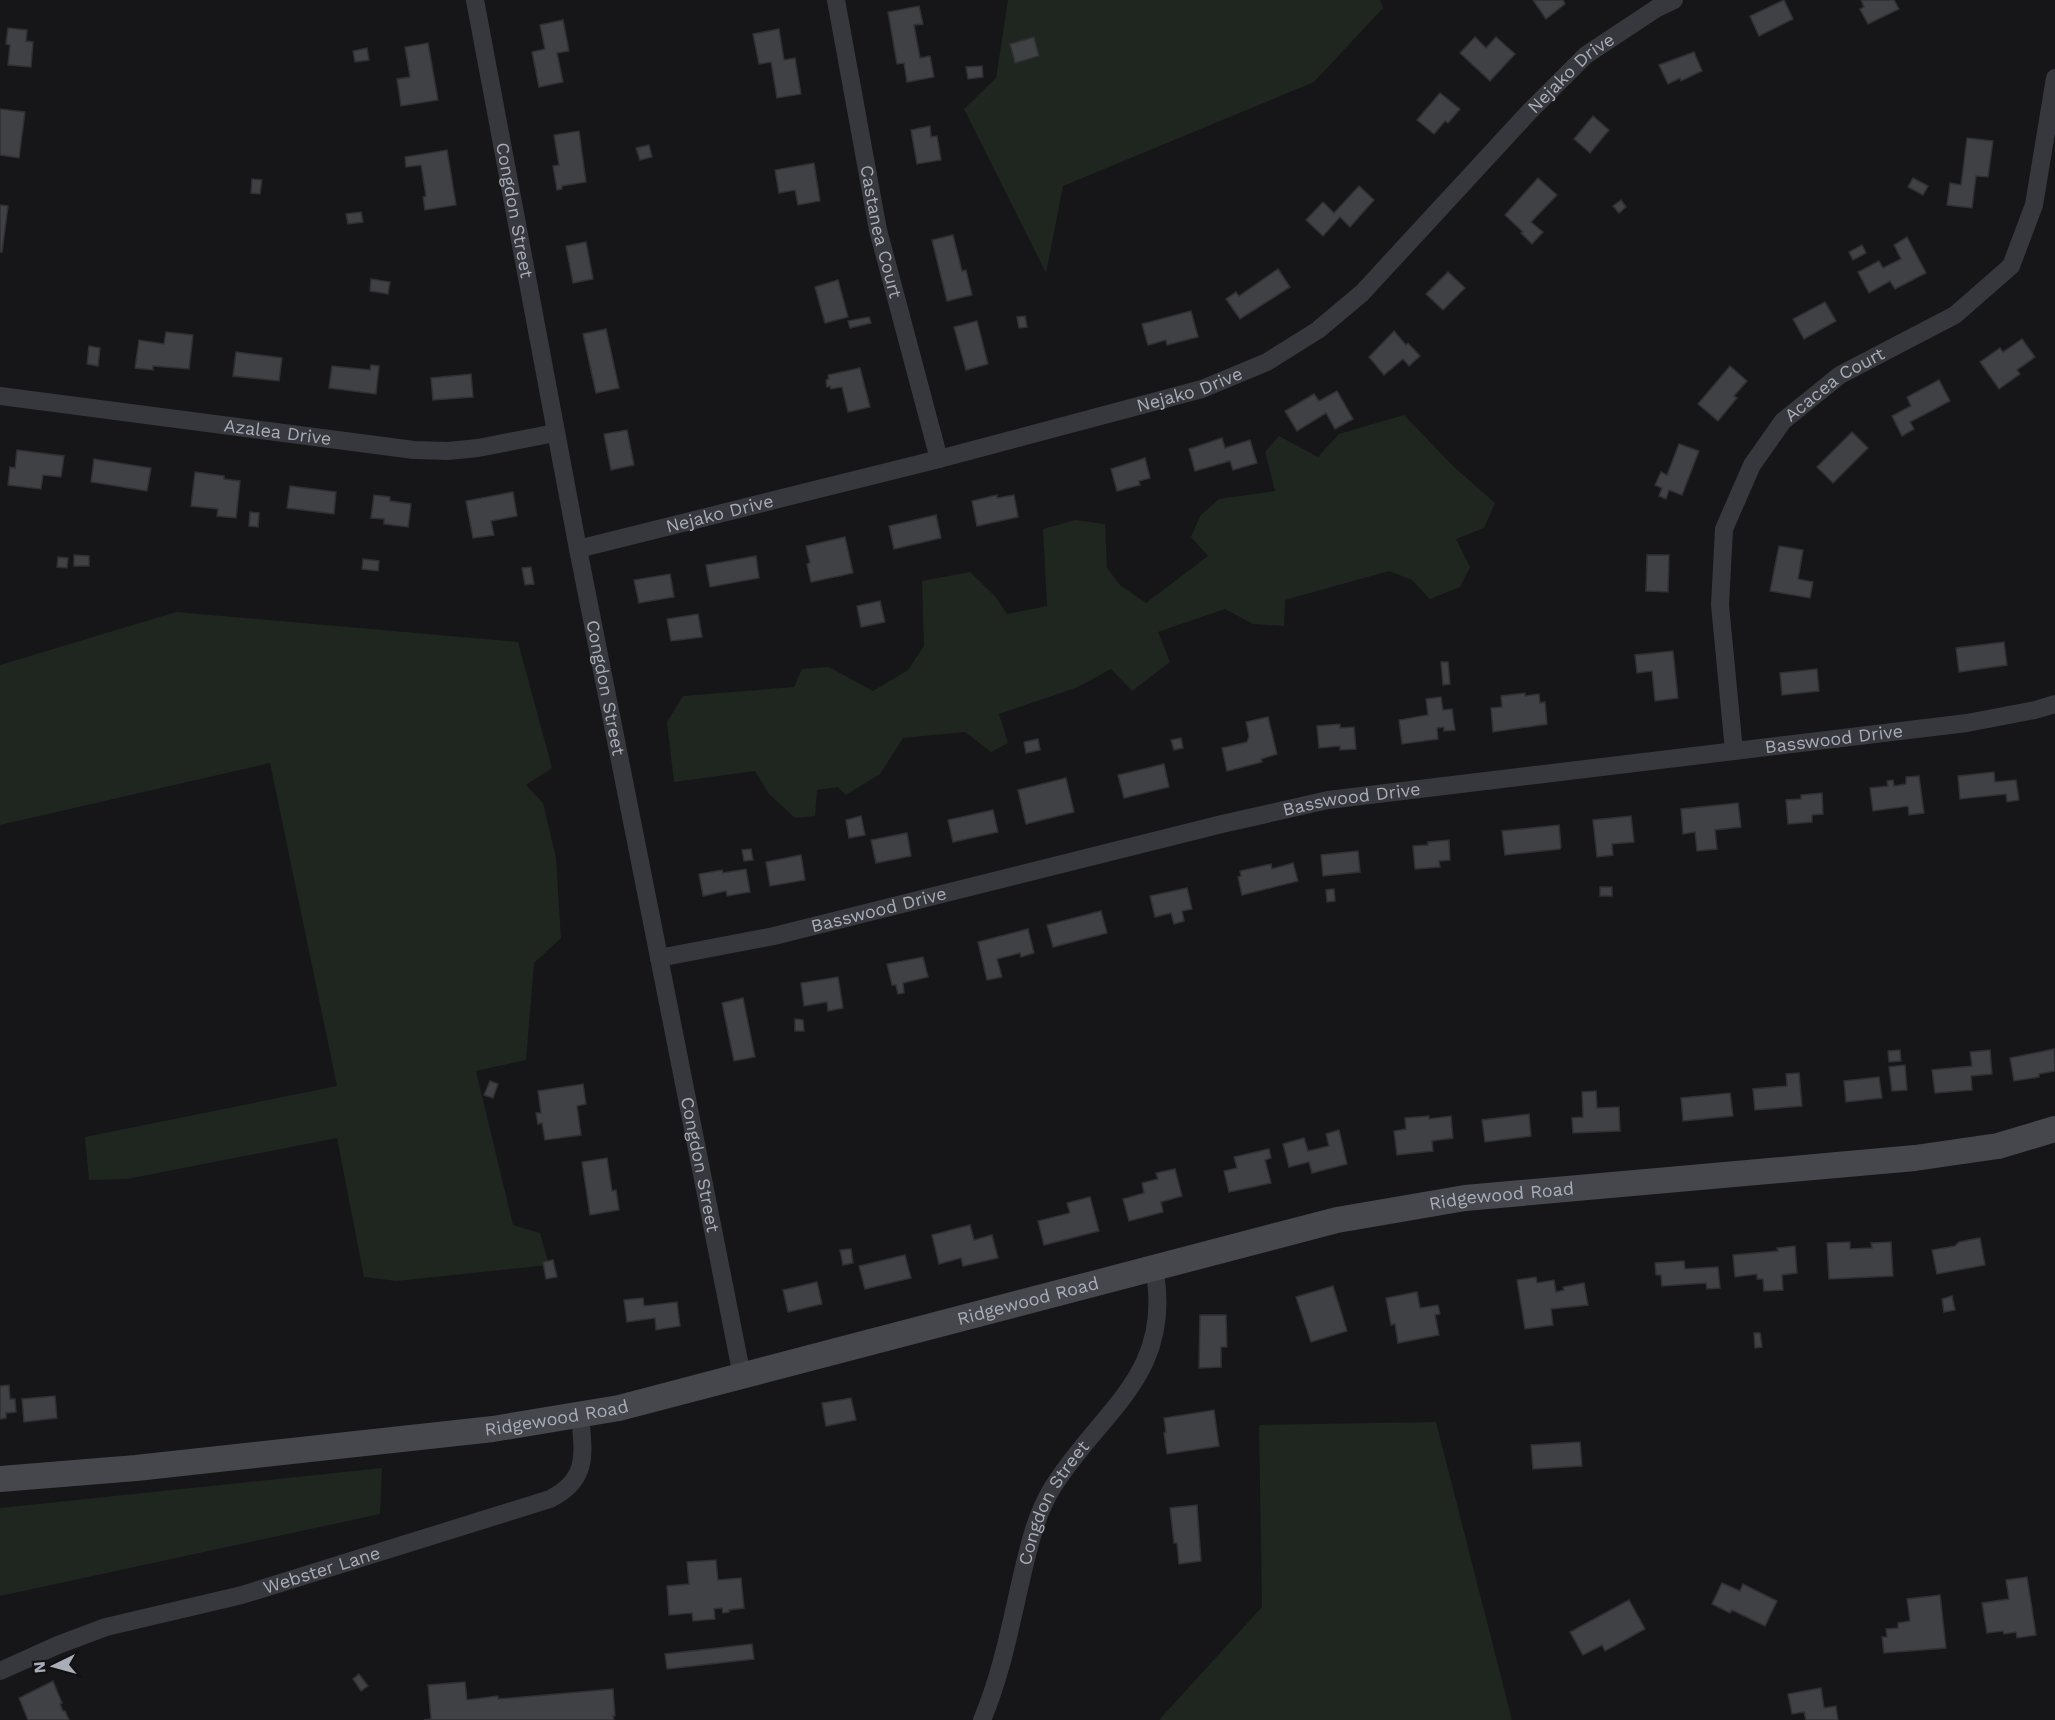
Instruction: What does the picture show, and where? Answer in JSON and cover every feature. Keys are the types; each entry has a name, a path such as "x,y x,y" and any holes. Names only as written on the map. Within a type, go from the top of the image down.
{"main road":[{"name":"Ridgewood Road","path":"0,1479 160,1465 493,1429 619,1408 1337,1220 1465,1198 1916,1158 1998,1146 2055,1129"}],"street":[{"name":"Congdon Street","path":"475,0 555,433 742,1376"},
{"name":"Castanea Court","path":"836,0 878,230 939,459"},
{"name":"Nejako Drive","path":"578,549 939,459 1202,389 1267,362 1318,330 1362,293 1529,112 1586,55 1657,8 1674,0"},
{"name":"Acacea Court","path":"1734,750 1720,605 1724,529 1752,465 1783,421 1840,375 1955,315 2011,266 2034,205 2055,78"},
{"name":"Azalea Drive","path":"0,396 414,450 448,451 478,448 555,433"},
{"name":"Basswood Drive","path":"659,958 774,936 1222,824 1328,800 1966,723 2055,704"},
{"name":"Congdon Street","path":"982,1720 998,1679 1029,1548 1039,1517 1051,1491 1067,1468 1128,1393 1152,1343 1159,1316 1159,1293 1154,1268"},
{"name":"Webster Lane","path":"0,1671 58,1645 106,1628 242,1595 550,1499 570,1486 581,1469 584,1453 580,1414"}],"shaded area":[{"path":"1008,0 1380,0 1383,8 1314,82 1063,186 1046,273 964,109 996,78"},
{"path":"1404,415 1453,466 1495,503 1484,528 1456,539 1470,567 1460,587 1430,599 1412,580 1389,571 1285,600 1284,626 1253,624 1225,609 1158,632 1170,662 1132,691 1111,669 1078,687 999,714 1008,743 991,752 965,732 903,738 880,774 846,795 838,787 817,790 815,816 795,818 769,794 755,771 674,782 667,722 683,696 794,687 802,669 829,667 873,691 908,670 924,646 922,581 970,572 995,596 1007,614 1047,606 1043,529 1075,520 1105,524 1107,568 1120,585 1146,603 1208,556 1191,537 1200,516 1219,499 1275,491 1265,452 1279,436 1318,457 1339,434"},
{"path":"176,612 518,642 552,768 526,785 543,803 556,858 561,938 534,963 526,1060 476,1071 513,1225 540,1233 549,1265 396,1281 364,1277 337,1138 127,1179 89,1180 85,1137 337,1086 270,763 0,825 0,665"},
{"path":"1436,1422 1512,1720 1159,1720 1262,1607 1259,1425"},
{"path":"382,1468 380,1514 0,1596 0,1508"}],"building":[{"path":"1533,0 1563,0 1565,4 1546,19"},
{"path":"1784,0 1793,19 1759,36 1750,16"},
{"path":"1861,0 1894,0 1899,9 1868,24 1860,9 1864,7"},
{"path":"919,6 923,24 914,25 920,58 930,56 934,77 907,82 904,63 897,64 888,12"},
{"path":"563,20 569,51 557,53 563,82 539,87 532,52 545,49 540,25"},
{"path":"8,28 27,30 26,41 33,42 31,67 8,65 10,45 6,44"},
{"path":"779,29 784,60 795,58 801,94 777,98 771,62 759,64 753,34"},
{"path":"1034,37 1039,56 1015,63 1010,44"},
{"path":"1475,37 1486,48 1496,37 1515,54 1490,81 1460,53"},
{"path":"428,43 438,100 401,106 397,79 410,77 405,47"},
{"path":"367,48 369,60 355,62 353,51"},
{"path":"1694,52 1702,71 1681,81 1680,78 1668,84 1659,65"},
{"path":"982,66 983,77 968,79 966,67"},
{"path":"1440,93 1460,109 1434,134 1417,120"},
{"path":"0,109 25,112 19,158 0,155"},
{"path":"1593,116 1609,130 1590,153 1574,139"},
{"path":"930,126 931,137 937,136 941,160 917,164 911,130"},
{"path":"579,131 586,182 562,186 562,189 557,190 553,166 559,165 554,135"},
{"path":"1967,138 1993,141 1988,177 1976,176 1972,208 1947,205 1950,183 1961,185"},
{"path":"649,145 652,157 640,160 636,148"},
{"path":"447,150 456,205 425,210 423,197 426,196 421,165 406,167 405,157"},
{"path":"814,163 820,201 798,205 795,190 779,193 775,170"},
{"path":"1538,178 1557,195 1531,222 1543,232 1532,244 1505,215"},
{"path":"1913,178 1928,186 1923,195 1908,187"},
{"path":"252,179 262,180 260,194 251,193"},
{"path":"1359,186 1374,200 1350,227 1340,217 1323,236 1306,220 1323,202 1334,213"},
{"path":"1621,200 1626,207 1619,213 1613,206"},
{"path":"0,205 8,206 2,252 0,252"},
{"path":"361,212 363,222 348,224 346,214"},
{"path":"953,235 962,271 966,270 972,295 947,301 932,240"},
{"path":"1907,237 1926,273 1895,289 1890,281 1869,293 1858,272 1879,261 1883,268 1901,259 1894,245"},
{"path":"586,242 593,279 573,283 566,246"},
{"path":"1862,245 1866,253 1853,260 1849,252"},
{"path":"1278,269 1290,287 1240,319 1226,299 1236,292 1239,296"},
{"path":"1448,272 1465,288 1443,310 1426,294"},
{"path":"371,279 390,282 388,294 370,291"},
{"path":"838,280 848,317 825,323 815,287"},
{"path":"1825,302 1836,321 1804,339 1793,319"},
{"path":"1191,311 1198,337 1167,345 1166,340 1148,345 1142,324"},
{"path":"1025,316 1027,327 1019,328 1017,317"},
{"path":"869,317 871,323 850,328 848,321"},
{"path":"977,321 988,364 966,370 954,327"},
{"path":"606,329 619,388 596,393 583,334"},
{"path":"1394,331 1420,356 1409,366 1403,359 1384,375 1369,357"},
{"path":"166,332 193,335 189,369 153,366 153,370 135,368 139,340 164,344"},
{"path":"2022,339 2035,357 2017,370 2020,374 1999,389 1980,362 2000,348 2003,352"},
{"path":"89,346 100,348 98,366 87,364"},
{"path":"236,352 282,358 279,381 233,376"},
{"path":"371,365 379,366 376,394 329,388 332,366 370,370"},
{"path":"1730,366 1747,381 1734,396 1737,398 1718,421 1698,404"},
{"path":"860,368 870,407 848,412 842,387 831,389 830,386 827,387 826,380 829,379 828,375"},
{"path":"471,374 473,397 433,400 431,378"},
{"path":"1939,380 1950,401 1910,422 1914,429 1902,436 1892,416 1911,406 1907,397"},
{"path":"1337,391 1353,419 1335,429 1326,413 1297,431 1285,411 1314,394 1319,401"},
{"path":"627,430 634,465 611,470 604,434"},
{"path":"1852,432 1868,448 1833,483 1817,467"},
{"path":"1222,438 1225,448 1250,440 1257,463 1233,470 1230,461 1195,471 1189,449"},
{"path":"1679,444 1699,451 1682,495 1669,490 1666,499 1659,496 1662,488 1655,485 1661,472 1667,475"},
{"path":"17,450 64,456 61,477 43,475 41,489 8,485 10,467 15,468"},
{"path":"1145,458 1150,478 1139,481 1140,485 1117,491 1111,469"},
{"path":"94,459 151,468 147,491 91,482"},
{"path":"195,472 240,481 236,518 217,516 218,509 191,506"},
{"path":"290,486 336,492 334,514 287,508"},
{"path":"513,492 517,516 491,521 494,535 473,538 466,501"},
{"path":"374,495 390,497 390,501 411,504 408,527 384,524 384,519 371,518"},
{"path":"997,495 997,498 1014,495 1018,517 977,526 972,501"},
{"path":"250,512 259,513 258,527 249,526"},
{"path":"936,515 941,538 894,549 889,526"},
{"path":"845,537 853,573 811,582 806,546"},
{"path":"1779,546 1803,550 1798,579 1813,582 1810,598 1770,591"},
{"path":"74,555 89,556 89,566 74,566"},
{"path":"1647,555 1669,555 1668,592 1646,591"},
{"path":"756,556 759,578 710,587 706,565"},
{"path":"58,557 68,558 67,568 57,567"},
{"path":"363,559 379,561 378,571 362,569"},
{"path":"531,567 534,584 525,585 522,568"},
{"path":"670,574 674,597 639,603 634,580"},
{"path":"880,601 885,622 861,627 857,606"},
{"path":"698,614 702,637 671,641 667,619"},
{"path":"2004,642 2007,665 1959,672 1956,648"},
{"path":"1673,651 1678,698 1655,701 1652,671 1637,673 1635,655"},
{"path":"1441,662 1448,662 1450,684 1443,685"},
{"path":"1817,669 1819,691 1782,695 1780,673"},
{"path":"1525,693 1525,696 1539,694 1540,703 1545,702 1547,724 1493,732 1491,708 1502,707 1501,696"},
{"path":"1441,697 1443,710 1452,709 1455,730 1444,731 1444,727 1437,728 1438,739 1402,744 1399,720 1428,715 1426,699"},
{"path":"1268,717 1277,754 1261,759 1262,762 1227,771 1222,748 1247,742 1249,736 1246,722"},
{"path":"1340,724 1340,728 1354,727 1356,749 1340,750 1340,746 1319,748 1317,726"},
{"path":"1181,738 1183,748 1174,750 1171,740"},
{"path":"1038,739 1040,750 1026,753 1024,742"},
{"path":"1164,764 1169,787 1124,798 1118,775"},
{"path":"1994,772 1995,782 2016,780 2019,800 2007,802 2006,794 1960,799 1958,776"},
{"path":"1919,776 1924,813 1909,815 1908,806 1873,811 1870,788 1888,786 1887,781 1893,780 1894,786 1906,784 1906,777"},
{"path":"1066,778 1074,812 1026,824 1018,790"},
{"path":"1822,793 1823,814 1812,815 1812,822 1788,824 1786,800 1801,799 1801,795"},
{"path":"1738,803 1741,827 1715,830 1717,849 1697,851 1695,832 1683,834 1681,809"},
{"path":"993,810 998,832 953,842 948,820"},
{"path":"861,816 865,835 849,838 846,820"},
{"path":"1631,816 1634,842 1612,844 1613,855 1597,857 1593,820"},
{"path":"1559,825 1560,849 1505,855 1502,831"},
{"path":"907,833 911,856 876,863 871,840"},
{"path":"1449,840 1450,860 1439,861 1440,867 1415,869 1413,846"},
{"path":"751,849 753,860 744,861 742,850"},
{"path":"1358,851 1360,872 1323,876 1321,855"},
{"path":"801,855 805,880 770,886 766,862"},
{"path":"1293,863 1298,881 1242,895 1238,877 1241,876 1240,871 1271,864 1272,869"},
{"path":"746,869 750,892 727,896 726,891 703,896 699,874"},
{"path":"1600,887 1612,887 1612,896 1600,896"},
{"path":"1187,888 1192,909 1182,911 1184,921 1174,924 1171,913 1155,917 1150,896"},
{"path":"1334,889 1335,901 1327,902 1326,890"},
{"path":"1101,911 1107,933 1053,947 1047,925"},
{"path":"1028,929 1034,953 1021,957 1020,953 997,959 1002,977 987,980 978,942"},
{"path":"923,957 928,977 903,983 904,993 898,994 896,985 892,985 887,964"},
{"path":"838,977 843,1008 828,1011 827,1002 804,1006 801,983"},
{"path":"743,998 755,1057 734,1061 722,1003"},
{"path":"795,1019 803,1020 804,1031 795,1031"},
{"path":"2054,1049 2055,1071 2039,1074 2039,1077 2014,1081 2010,1058"},
{"path":"1900,1050 1901,1061 1889,1062 1888,1051"},
{"path":"1990,1050 1992,1074 1971,1076 1972,1090 1935,1093 1932,1070 1972,1066 1970,1052"},
{"path":"1905,1065 1907,1090 1892,1091 1889,1067"},
{"path":"1799,1073 1802,1106 1755,1110 1753,1089 1787,1086 1786,1074"},
{"path":"1879,1077 1882,1098 1846,1102 1844,1081"},
{"path":"490,1081 498,1084 493,1098 484,1095"},
{"path":"583,1084 586,1104 577,1106 581,1135 545,1140 542,1123 538,1124 536,1113 541,1113 538,1091"},
{"path":"1596,1091 1597,1108 1619,1107 1620,1131 1573,1133 1572,1118 1583,1117 1582,1092"},
{"path":"1730,1093 1733,1116 1683,1121 1681,1098"},
{"path":"1529,1114 1531,1136 1485,1142 1482,1120"},
{"path":"1429,1116 1429,1119 1451,1116 1453,1138 1432,1141 1433,1151 1397,1155 1394,1131 1406,1129 1405,1118"},
{"path":"1339,1130 1347,1164 1312,1173 1309,1162 1289,1167 1283,1144 1304,1138 1308,1151 1329,1146 1326,1134"},
{"path":"1269,1149 1271,1158 1265,1160 1271,1183 1229,1192 1224,1171 1237,1168 1234,1157"},
{"path":"607,1158 612,1191 616,1190 619,1210 590,1215 582,1162"},
{"path":"1175,1169 1182,1196 1161,1202 1163,1212 1129,1221 1123,1199 1144,1193 1142,1183 1158,1179 1156,1173"},
{"path":"1090,1197 1099,1231 1044,1245 1038,1221 1070,1213 1067,1203"},
{"path":"970,1225 974,1240 992,1235 998,1258 963,1266 961,1258 939,1264 932,1235"},
{"path":"1980,1238 1985,1265 1937,1274 1932,1250"},
{"path":"1850,1242 1850,1249 1872,1248 1871,1243 1891,1242 1893,1276 1829,1279 1827,1243"},
{"path":"1795,1246 1797,1273 1782,1275 1783,1290 1764,1291 1763,1279 1757,1279 1757,1274 1735,1277 1733,1255 1778,1251 1777,1248"},
{"path":"851,1249 853,1263 843,1265 840,1250"},
{"path":"905,1255 911,1278 865,1289 859,1266"},
{"path":"553,1260 557,1277 546,1279 543,1262"},
{"path":"1684,1261 1685,1269 1718,1267 1720,1288 1707,1289 1706,1283 1662,1286 1661,1275 1656,1275 1655,1263"},
{"path":"1536,1277 1537,1283 1554,1280 1556,1292 1564,1290 1563,1287 1584,1283 1588,1305 1551,1309 1553,1325 1525,1329 1517,1280"},
{"path":"817,1282 822,1304 788,1312 783,1290"},
{"path":"1333,1286 1347,1331 1311,1342 1296,1297"},
{"path":"1417,1292 1420,1308 1438,1305 1440,1314 1435,1315 1439,1335 1398,1343 1395,1324 1391,1325 1386,1298"},
{"path":"1952,1296 1955,1310 1944,1312 1942,1299"},
{"path":"643,1298 644,1306 677,1302 680,1326 656,1330 655,1318 627,1322 624,1300"},
{"path":"1200,1315 1226,1315 1227,1347 1221,1347 1221,1367 1199,1368"},
{"path":"1754,1333 1760,1333 1762,1347 1755,1348"},
{"path":"9,1385 10,1399 15,1399 16,1412 6,1413 6,1418 0,1419 0,1386"},
{"path":"55,1396 57,1418 24,1422 22,1399"},
{"path":"851,1398 856,1420 826,1426 822,1403"},
{"path":"1214,1410 1219,1446 1167,1454 1164,1418"},
{"path":"1580,1442 1582,1466 1533,1469 1531,1445"},
{"path":"1197,1505 1201,1561 1179,1564 1170,1508"},
{"path":"716,1560 718,1580 741,1578 744,1608 723,1613 722,1608 714,1609 715,1619 693,1621 692,1613 669,1615 667,1586 689,1584 687,1562"},
{"path":"2027,1577 2036,1635 2017,1638 2016,1632 1987,1633 1982,1603 2009,1599 2006,1580"},
{"path":"1722,1583 1740,1591 1743,1584 1777,1601 1765,1626 1732,1610 1730,1613 1712,1604"},
{"path":"1940,1595 1946,1648 1884,1653 1882,1637 1887,1637 1886,1629 1898,1628 1898,1623 1910,1621 1907,1599"},
{"path":"1629,1600 1645,1629 1605,1651 1602,1645 1583,1655 1570,1632"},
{"path":"752,1644 754,1659 667,1669 665,1654"},
{"path":"359,1674 368,1686 361,1691 353,1679"},
{"path":"53,1681 62,1703 60,1704 69,1720 28,1720 19,1698"},
{"path":"465,1682 467,1700 613,1689 615,1716 613,1716 614,1720 424,1720 431,1719 428,1685"},
{"path":"1821,1688 1824,1708 1836,1706 1838,1720 1806,1720 1804,1712 1792,1714 1788,1694"}]}
